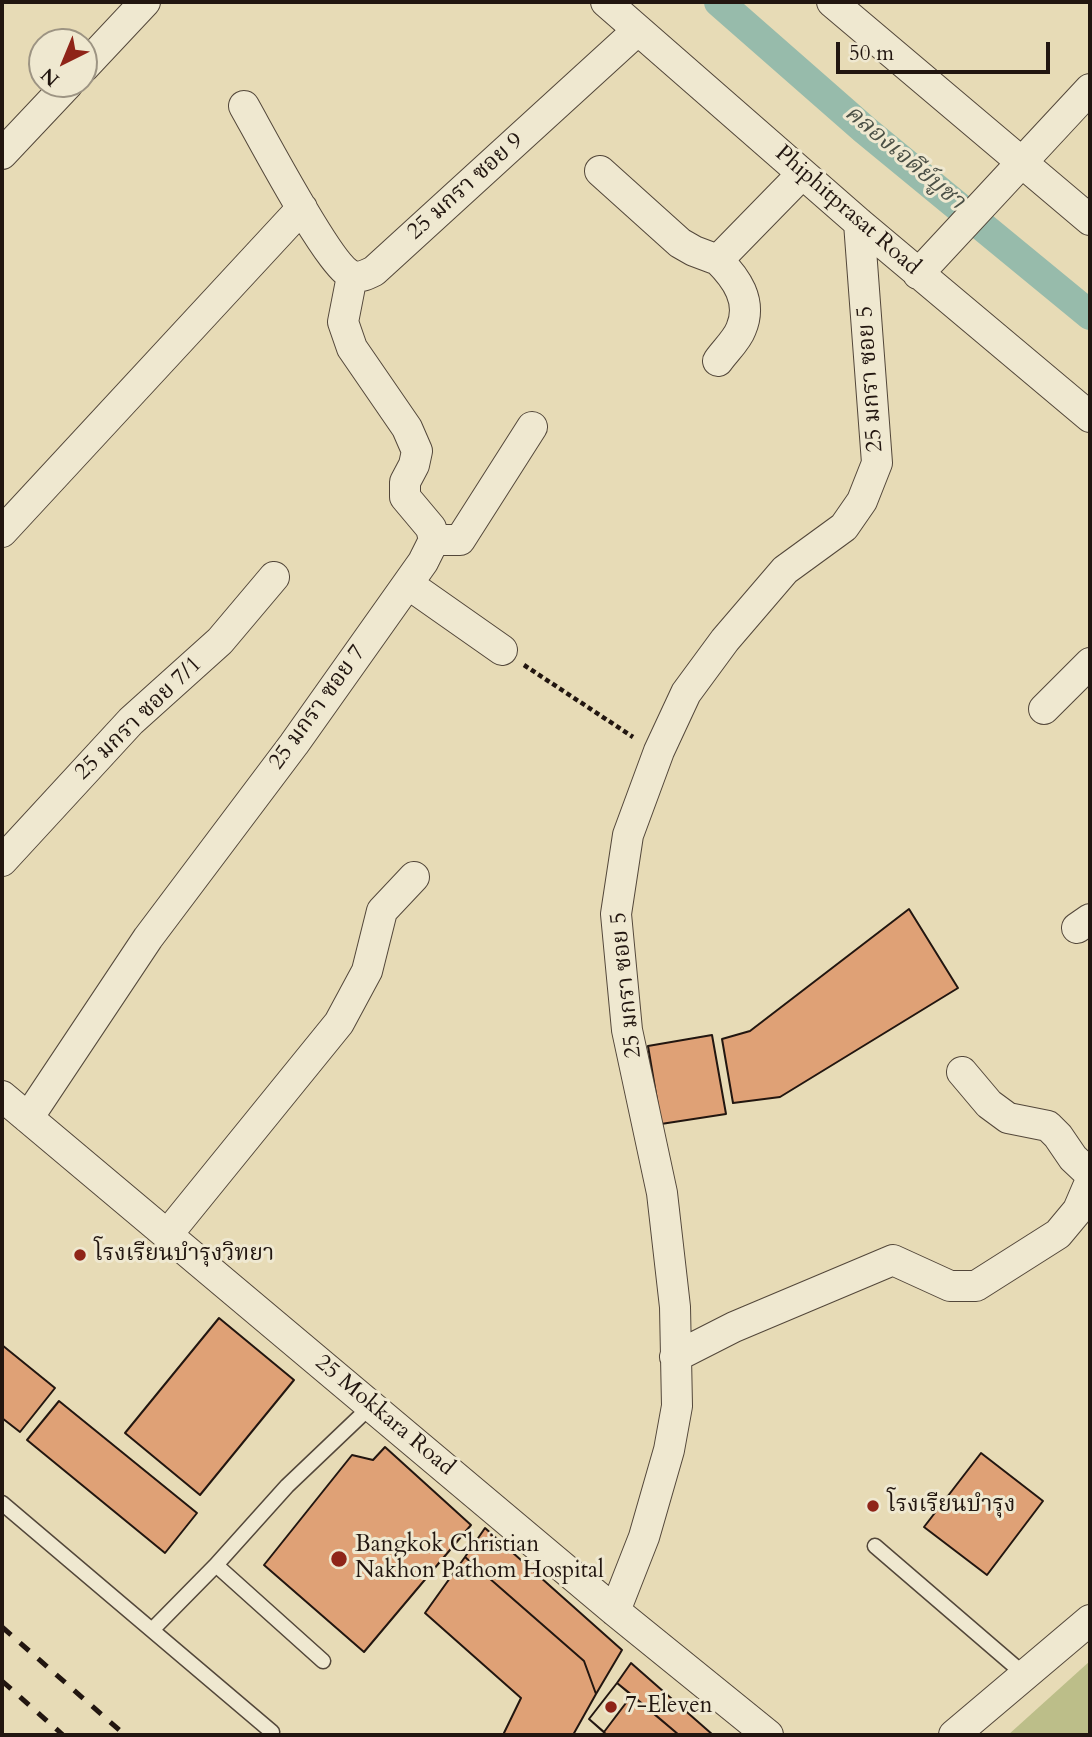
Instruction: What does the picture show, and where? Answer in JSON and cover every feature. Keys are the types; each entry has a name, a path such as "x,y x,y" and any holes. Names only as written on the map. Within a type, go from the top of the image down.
{"street":[{"path":"98,52 145,2"},
{"name":"Phiphitprasat Road","path":"606,2 859,223 928,264 1090,417"},
{"path":"832,2 1090,220"},
{"name":"25 มกรา ซอย 9","path":"352,276 362,276 374,271 638,30"},
{"path":"928,264 1090,89"},
{"path":"2,154 55,98"},
{"path":"244,106 302,208 341,267 352,276 343,321 352,348 407,428 417,451 414,465 405,482 405,497 431,528 434,540 460,540 532,427"},
{"path":"600,171 680,243 718,260 736,277 746,303 741,329 718,361"},
{"path":"718,260 802,174"},
{"path":"2,532 302,208"},
{"name":"25 มกรา ซอย 5","path":"615,1611 644,1537 669,1450 677,1406 675,1307 662,1193 627,1030 616,914 628,835 659,751 686,694 725,640 785,570 844,527 862,501 871,481 877,463 859,223"},
{"name":"25 มกรา ซอย 7","path":"11,1110 148,938 294,744 408,584 434,540"},
{"name":"25 มกรา ซอย 7/1","path":"2,861 131,721 220,641 274,577"},
{"path":"408,584 502,650"},
{"path":"1044,709 1090,663"},
{"path":"167,1235 339,1023 367,971 382,911 414,877"},
{"path":"961,1072 989,1104 1008,1118 1048,1126 1073,1158 1090,1174"},
{"name":"25 Mokkara Road","path":"11,1110 167,1235 615,1611 768,1735"},
{"path":"675,1357 734,1327 893,1260 950,1286 976,1286 1058,1234 1078,1210 1090,1181"},
{"path":"954,1735 1090,1620"}],"lane":[{"path":"152,1630 216,1565 286,1486 372,1406"},
{"path":"2,1503 272,1732"},
{"path":"875,1546 1025,1675"},
{"path":"216,1565 323,1661"}],"path":[{"path":"502,650 620,730 659,751"}],"green space":[{"path":"1090,1661 1090,1735 1008,1735"}],"building":[{"path":"909,909 958,988 780,1097 733,1103 722,1039 750,1031"},
{"path":"712,1035 726,1114 661,1124 648,1046"},
{"path":"219,1318 294,1380 200,1495 125,1433"},
{"path":"2,1345 55,1388 20,1432 2,1418"},
{"path":"59,1401 197,1513 165,1553 27,1440"},
{"path":"385,1447 471,1525 364,1652 264,1565 352,1455 373,1460"},
{"path":"981,1453 1043,1501 987,1575 924,1527"},
{"path":"485,1528 622,1650 596,1694 584,1661 465,1557"},
{"path":"465,1557 584,1661 596,1694 573,1735 503,1735 521,1698 425,1613"},
{"path":"631,1663 713,1735 679,1735 617,1683"},
{"path":"617,1683 679,1735 607,1735 589,1719"},
{"name":"7-Eleven","path":"617,1683 632,1695 604,1732 589,1719"}],"waterway":[{"name":"คลองเจดีย์บูชา","path":"719,2 865,130 1090,315"}],"railway":[{"path":"2,1627 125,1735"},
{"path":"2,1681 63,1735"}],"place":[{"name":"โรงเรียนบำรุงวิทยา","path":"80,1255"},
{"name":"โรงเรียนบำรุง","path":"873,1506"},
{"name":"Bangkok Christian Nakhon Pathom Hospital","path":"339,1559"},
{"name":"7-Eleven","path":"611,1707"}]}
